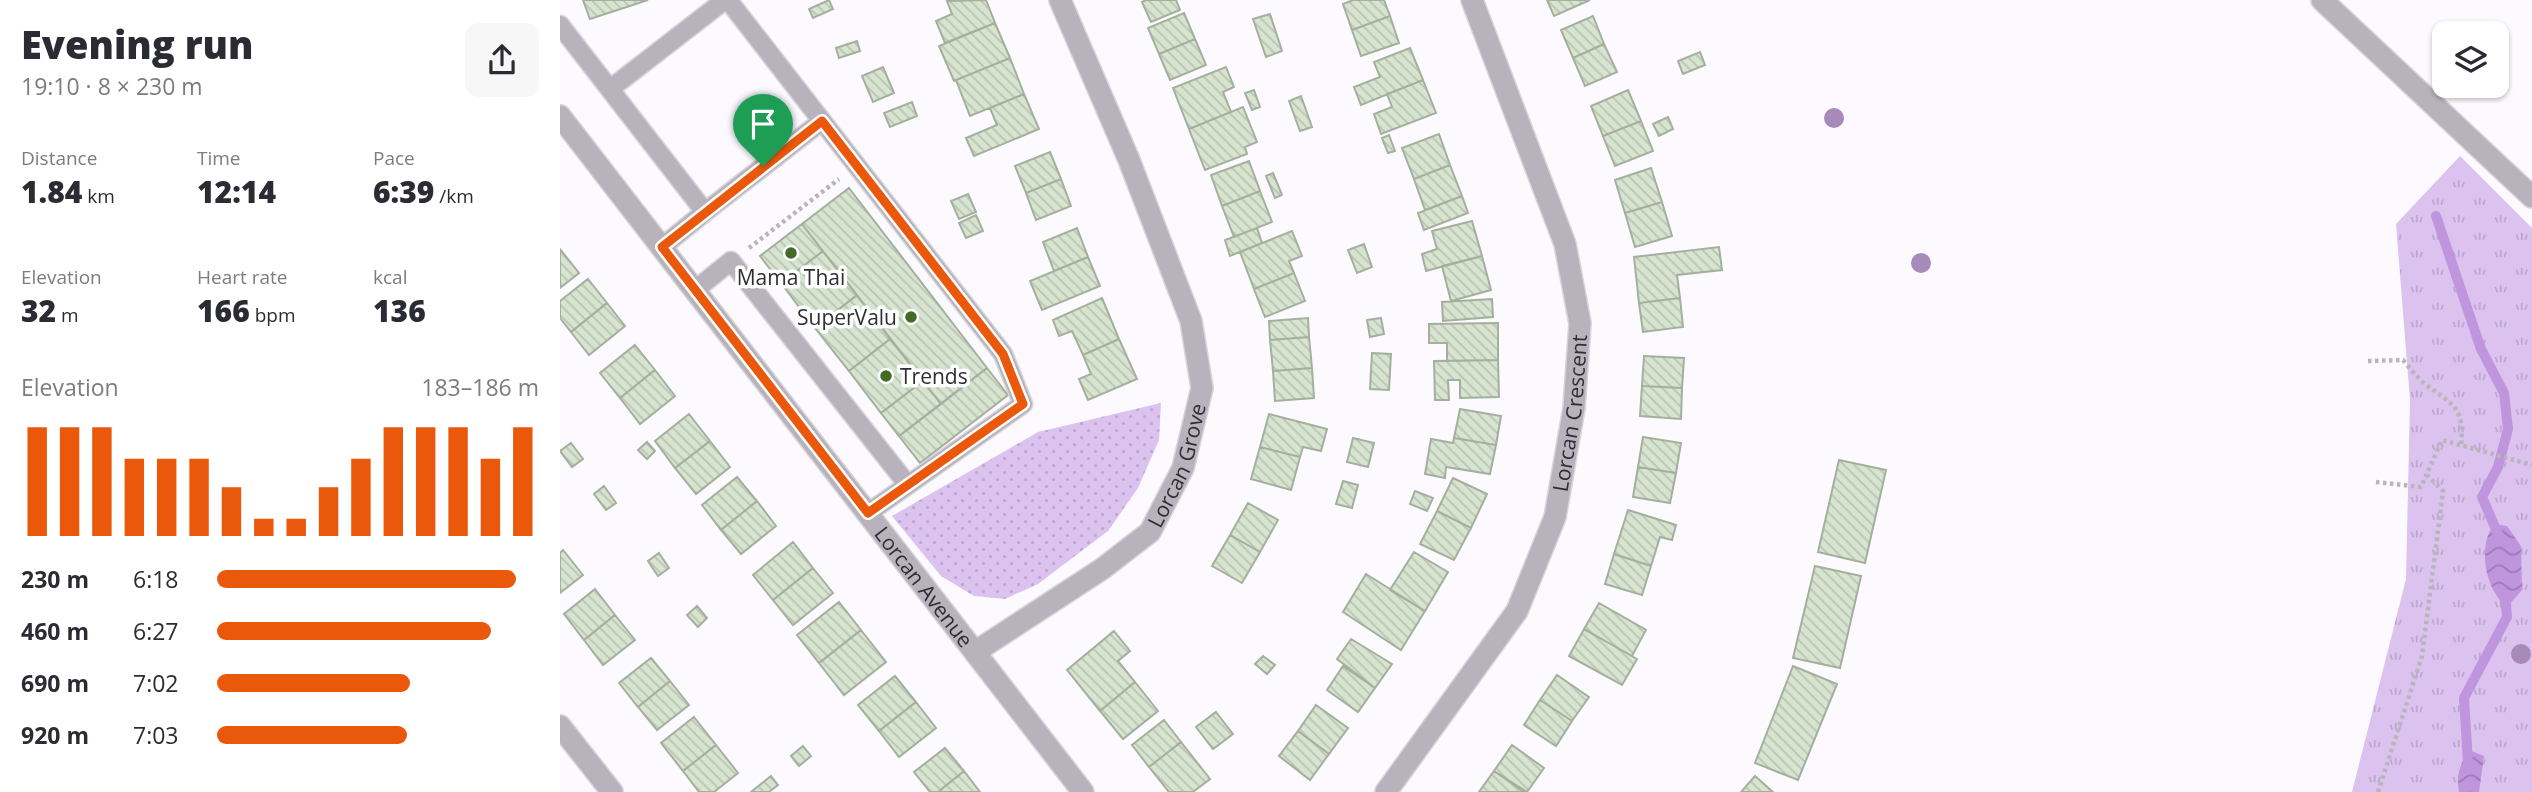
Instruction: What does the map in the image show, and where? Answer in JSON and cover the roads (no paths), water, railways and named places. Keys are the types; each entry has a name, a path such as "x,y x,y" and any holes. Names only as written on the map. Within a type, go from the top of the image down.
{"street":[{"name":"Lorcan Grove","path":"975,652 1102,569 1150,532 1182,468 1202,388 1191,321 1129,160 1059,0"},
{"name":"Lorcan Crescent","path":"1386,792 1517,611 1555,517 1574,408 1580,323 1565,244 1472,0"},
{"path":"2322,0 2532,197"},
{"name":"Lorcan Avenue","path":"560,116 1083,792"},
{"path":"560,726 612,792"}],"lane":[{"path":"610,89 727,0 858,164 1003,354 1023,404 868,513"},
{"path":"560,25 705,212"},
{"path":"662,247 822,121"},
{"path":"695,290 731,261 908,485"}],"water":[{"path":"2494,524 2507,526 2521,546 2522,590 2507,607 2493,590 2486,567 2486,544"},
{"path":"2469,750 2484,756 2479,792 2459,792 2459,770"}],"waterway":[{"path":"2436,216 2481,349 2504,393 2508,429 2498,467 2482,497 2498,534"},
{"path":"2468,763 2464,698 2507,617 2505,594"}],"place":[{"name":"Mama Thai","path":"791,253"},
{"name":"SuperValu","path":"911,317"},
{"name":"Trends","path":"886,376"}]}
